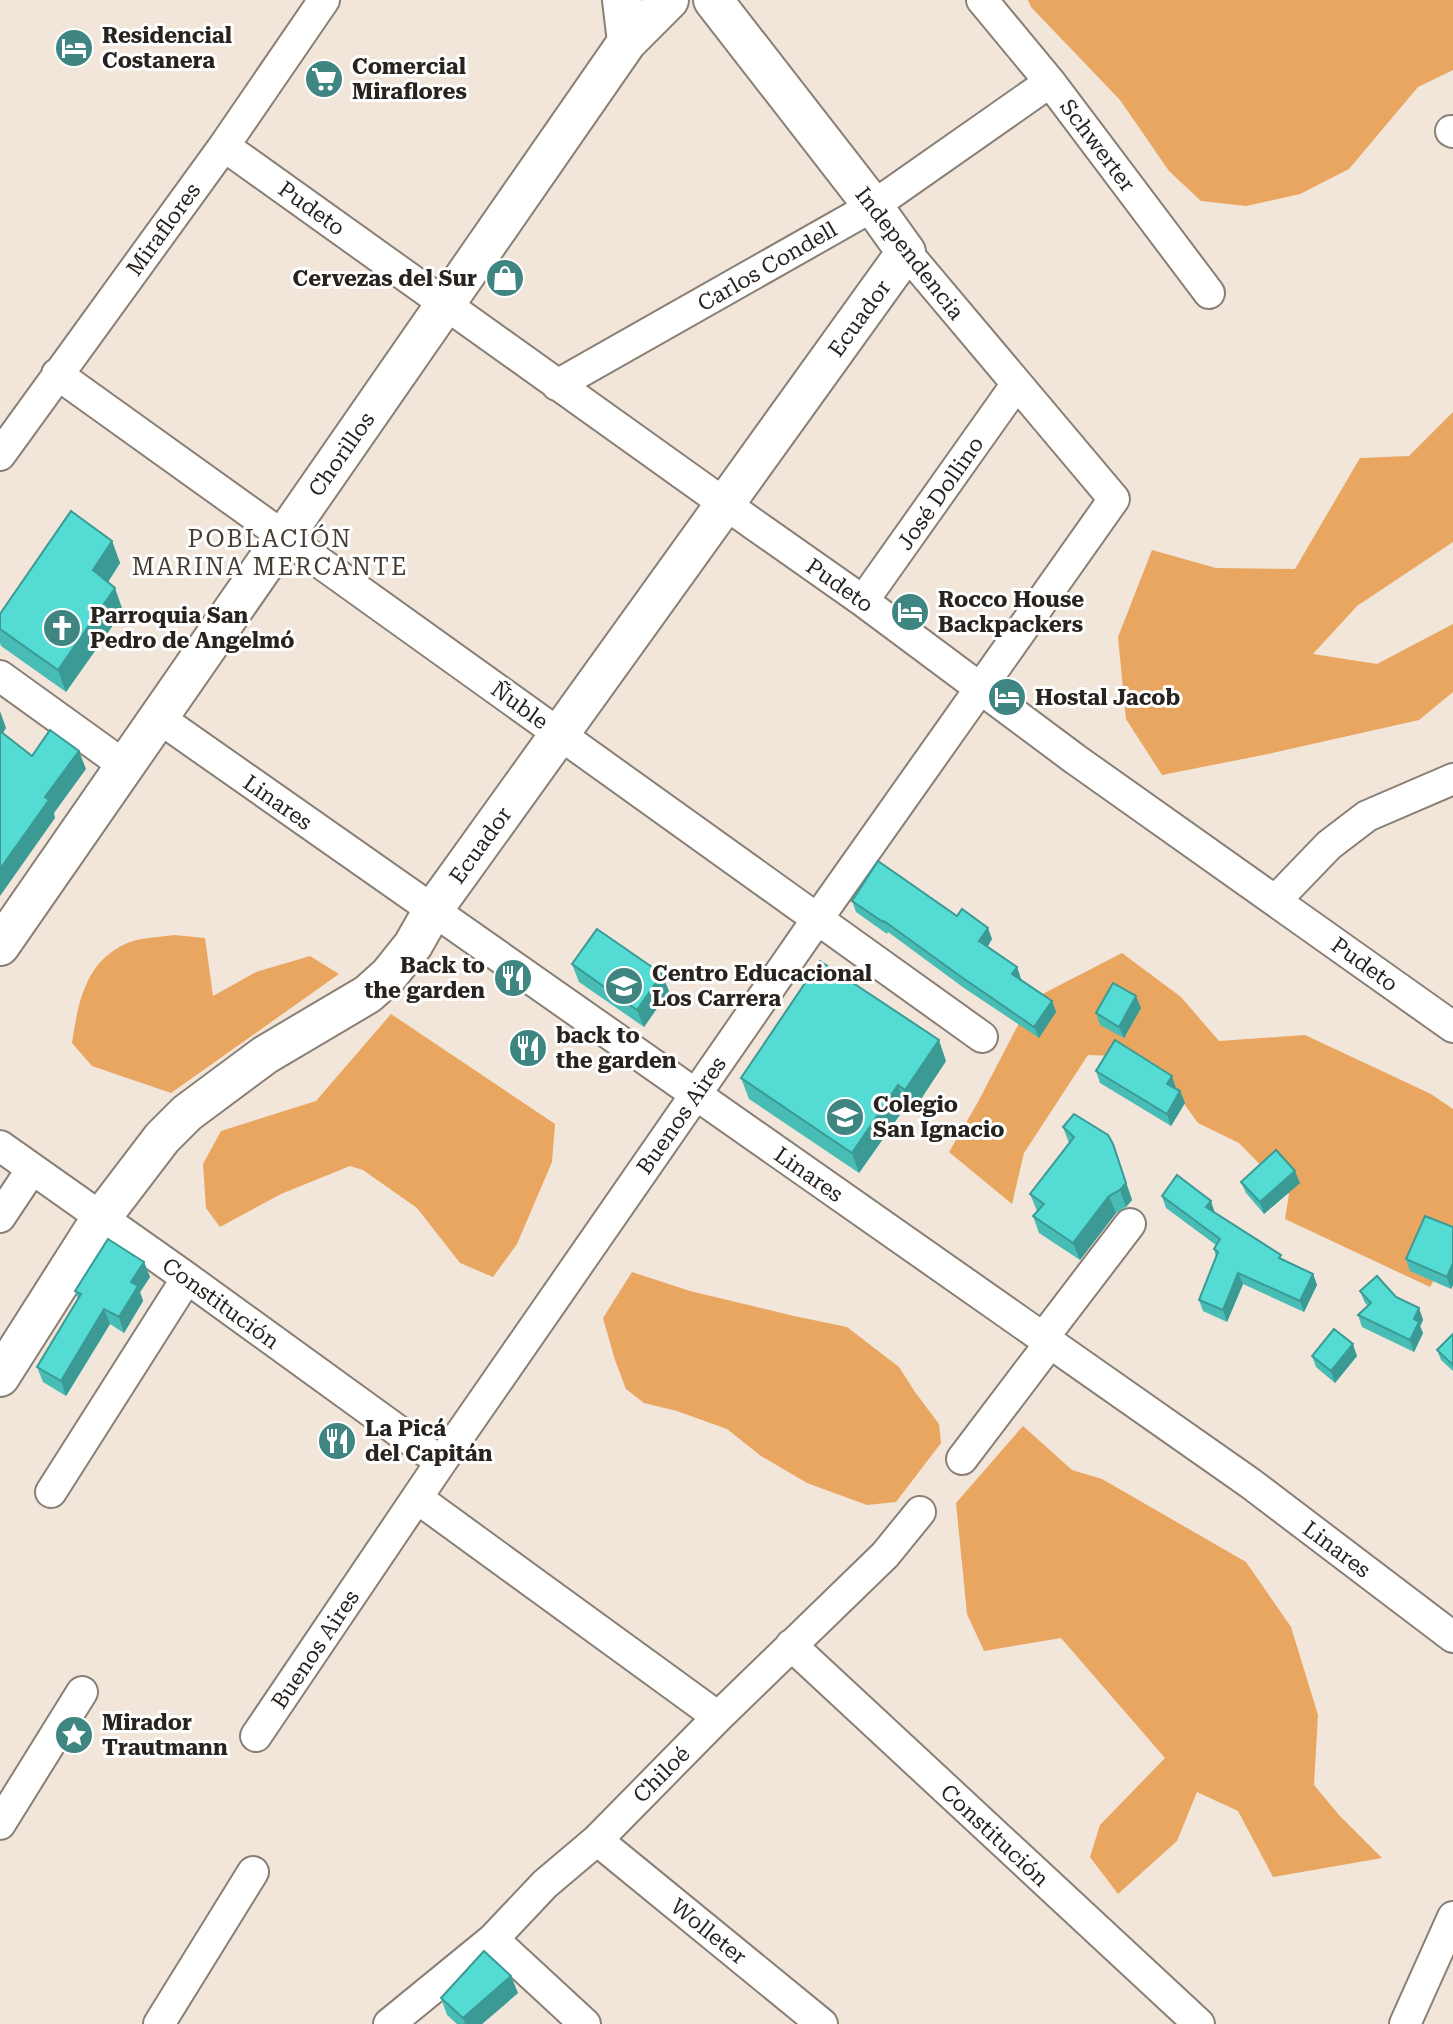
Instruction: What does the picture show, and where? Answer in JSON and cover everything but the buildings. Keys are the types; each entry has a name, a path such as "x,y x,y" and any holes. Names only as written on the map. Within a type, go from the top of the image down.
{"street":[{"name":"Miraflores","path":"0,455 224,146 324,0"},
{"path":"622,0 627,42"},
{"name":"Chorillos","path":"0,946 627,42 669,0"},
{"name":"Independencia","path":"713,0 906,252 1114,499"},
{"name":"Schwerter","path":"982,0 1050,82 1209,293"},
{"name":"Carlos Condell","path":"557,385 873,206 1050,82"},
{"name":"Pudeto","path":"224,146 863,601 1075,759 1453,1027"},
{"name":"Ecuador","path":"0,1377 101,1218 152,1151 187,1113 265,1055 368,994 389,975 906,252"},
{"name":"Ñuble","path":"57,374 982,1037"},
{"name":"José Dollino","path":"863,601 1016,385"},
{"name":"Buenos Aires","path":"256,1736 441,1462 818,918 1114,499"},
{"path":"0,676 125,766"},
{"name":"Linares","path":"159,718 1250,1483 1453,1637"},
{"path":"1276,900 1310,863 1352,827 1385,807 1453,779"},
{"name":"Constitución","path":"0,1146 441,1462"},
{"path":"0,1217 32,1169"},
{"path":"962,1459 1130,1224"},
{"path":"51,1492 187,1278"},
{"path":"417,1498 718,1717"},
{"name":"Chiloé","path":"389,2024 493,1939 545,1884 597,1840 885,1555 920,1512"},
{"name":"Constitución","path":"791,1645 1199,2024"},
{"path":"0,1824 82,1692"},
{"name":"Wolleter","path":"597,1840 822,2024"},
{"path":"159,2024 253,1872"},
{"path":"1405,2024 1453,1917"},
{"path":"493,1939 585,2024"}],"shaded area":[{"path":"1028,0 1453,0 1453,70 1418,87 1349,169 1300,194 1246,206 1201,201 1169,171 1120,100 1031,7"},
{"path":"1453,412 1453,542 1357,606 1313,654 1377,664 1453,624 1453,692 1419,720 1162,775 1126,719 1118,637 1152,550 1216,568 1295,569 1360,458 1409,456"},
{"path":"174,935 205,938 213,996 256,972 310,956 339,974 171,1093 92,1066 72,1043 81,999 92,973 111,952 125,944"},
{"path":"1122,953 1181,997 1219,1041 1305,1035 1431,1094 1453,1109 1453,1246 1430,1287 1285,1219 1289,1194 1239,1143 1198,1123 1172,1087 1115,1056 1088,1055 1024,1153 1012,1204 949,1152 1031,1000"},
{"path":"391,1014 555,1124 552,1162 517,1244 493,1277 460,1263 417,1208 363,1170 350,1166 281,1194 220,1227 206,1208 203,1164 221,1131 316,1101"},
{"path":"632,1272 690,1291 847,1327 899,1367 939,1424 941,1443 896,1502 867,1505 807,1483 761,1456 727,1429 644,1403 626,1389 603,1318"},
{"path":"1023,1426 1072,1470 1102,1479 1246,1562 1291,1627 1318,1715 1314,1785 1382,1858 1273,1877 1238,1811 1197,1792 1177,1841 1118,1894 1090,1857 1100,1825 1165,1758 1061,1638 984,1651 967,1614 956,1503"}],"place":[{"name":"Residencial Costanera","path":"74,48"},
{"name":"Comercial Miraflores","path":"324,79"},
{"name":"Cervezas del Sur","path":"505,278"},
{"name":"Rocco House Backpackers","path":"910,612"},
{"name":"Parroquia San Pedro de Angelmó","path":"62,628"},
{"name":"Hostal Jacob","path":"1007,697"},
{"name":"Back to the garden","path":"513,978"},
{"name":"Centro Educacional Los Carrera","path":"624,986"},
{"name":"back to the garden","path":"528,1048"},
{"name":"Colegio San Ignacio","path":"845,1117"},
{"name":"La Picá del Capitán","path":"337,1441"},
{"name":"Mirador Trautmann","path":"74,1735"}],"district":[{"name":"POBLACIÓN MARINA MERCANTE","path":"270,553"}]}
